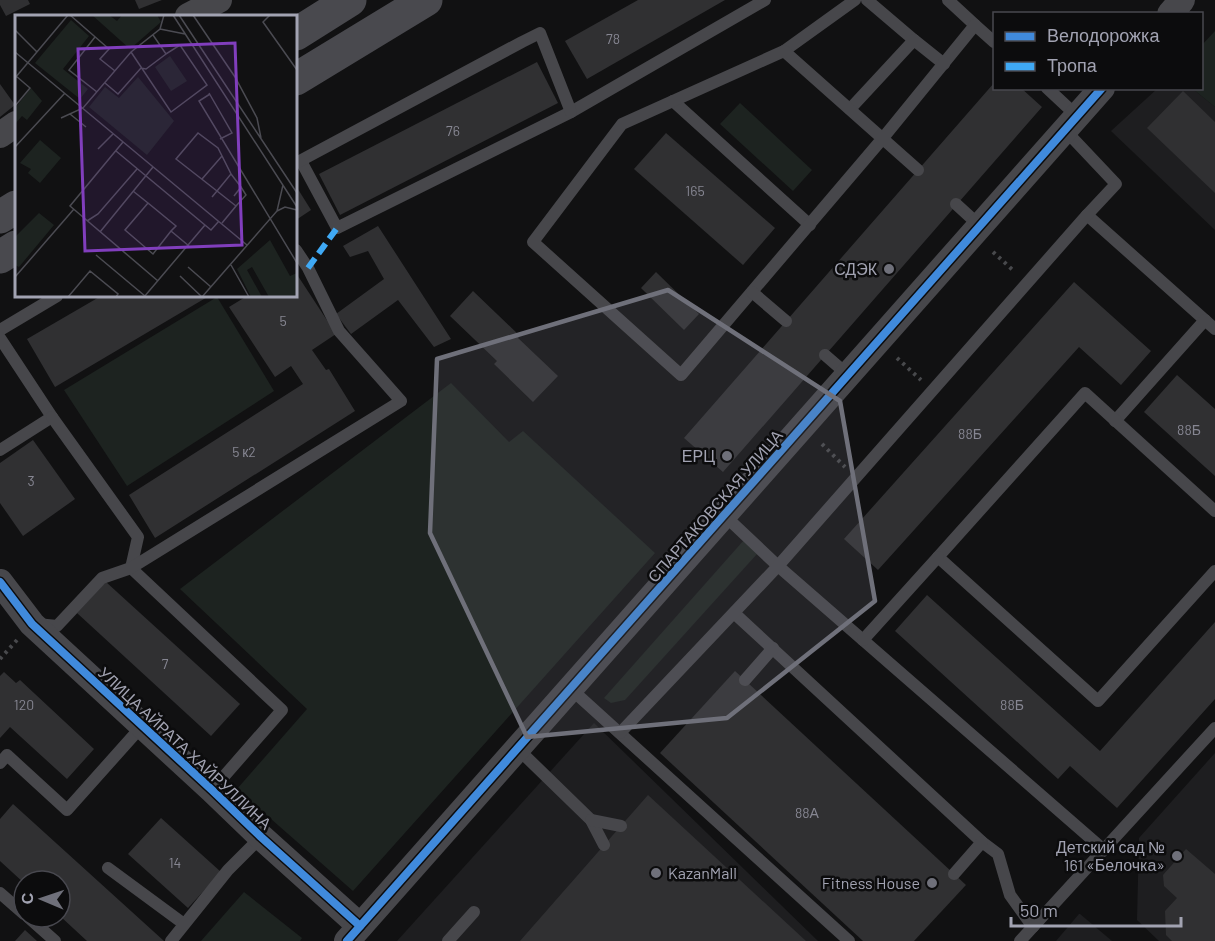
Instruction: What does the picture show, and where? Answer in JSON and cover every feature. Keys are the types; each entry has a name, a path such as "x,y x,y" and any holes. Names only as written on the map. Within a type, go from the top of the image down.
{"main road":[{"path":"297,33 350,0"},
{"path":"297,78 426,0"},
{"path":"0,217 15,208"},
{"path":"0,257 15,248"}],"street":[{"path":"190,15 219,0"},
{"path":"1172,12 1182,0"},
{"name":"СПАРТАКОВСКАЯ УЛИЦА","path":"357,936 518,749 1100,90"},
{"path":"0,135 15,125"},
{"name":"УЛИЦА АЙРАТА ХАЙРУЛЛИНА","path":"0,582 32,624 261,837 357,936"}],"lane":[{"path":"571,112 540,33 298,162 337,228 571,112 765,0"},
{"path":"855,0 784,51 622,124 533,242 681,375 810,225 975,25"},
{"path":"867,0 944,64"},
{"path":"948,0 993,41"},
{"path":"850,109 914,40"},
{"path":"784,51 918,170"},
{"path":"620,734 778,566 1116,184 1048,90"},
{"path":"673,101 810,225"},
{"path":"956,204 980,226"},
{"path":"1087,215 1215,329"},
{"path":"32,624 57,626 102,578 131,568 401,401 339,331 308,268 297,252"},
{"path":"752,292 786,321"},
{"path":"0,330 55,297"},
{"path":"1115,421 1205,320"},
{"path":"0,338 52,417 138,537 131,568"},
{"path":"825,355 848,375"},
{"path":"863,640 1085,393 1215,511"},
{"path":"0,450 52,417"},
{"path":"724,515 778,566 1104,850"},
{"path":"938,557 1098,701 1215,570"},
{"path":"131,568 282,710 212,790"},
{"path":"734,613 998,855 1010,895 1033,927"},
{"path":"745,680 773,648"},
{"path":"571,689 849,941"},
{"path":"0,763 7,755 67,810 142,726"},
{"path":"1020,941 1215,728"},
{"path":"518,749 591,820 604,845"},
{"path":"591,820 621,826"},
{"path":"171,941 228,870 261,837"},
{"path":"954,874 982,842"},
{"path":"108,868 184,924"},
{"path":"0,893 12,904"},
{"path":"448,941 474,912"},
{"path":"42,929 55,941"}],"path":[{"path":"993,252 1028,283"},
{"path":"897,358 932,391"},
{"path":"822,444 856,478"}],"highlighted area":[{"path":"668,290 840,401 875,601 727,718 527,737 430,533 437,359"}],"shaded area":[{"path":"1215,31 1215,107 1194,90 1203,90 1203,44"},
{"path":"1156,90 1194,90 1215,107 1215,230 1111,131"},
{"path":"740,103 812,170 793,191 720,124"},
{"path":"217,297 274,391 127,486 64,390"},
{"path":"451,383 509,442 523,431 655,553 353,891 237,789 307,709 180,589"},
{"path":"744,540 757,554 625,700 611,703 604,698"},
{"path":"594,723 818,941 397,941"},
{"name":"Детский сад № 161 «Белочка»","path":"1215,753 1215,941 1159,941 1137,920 1139,838"},
{"path":"244,892 302,938 300,941 201,941"},
{"path":"1080,914 1112,941 1056,941"}],"building":[{"path":"0,0 28,0 30,4 6,16"},
{"path":"135,0 162,0 139,9"},
{"path":"638,0 725,0 587,79 565,41"},
{"path":"537,62 558,103 340,215 319,174"},
{"path":"0,84 15,105 0,117"},
{"path":"993,84 993,90 1023,90 1042,107 723,472 684,438"},
{"path":"1183,91 1215,122 1215,193 1147,128"},
{"path":"666,133 775,228 743,265 634,169"},
{"path":"297,188 311,210 297,219"},
{"path":"378,226 451,339 434,347 398,300 351,334 336,314 384,279 368,251 350,257 343,246"},
{"path":"656,272 699,314 684,330 641,288"},
{"path":"297,275 336,334 312,350 326,370 329,369 355,411 155,538 129,495 303,384 291,366 275,377 229,307 245,297 297,297"},
{"path":"1074,282 1151,351 1121,385 1079,347 878,570 844,539"},
{"path":"473,291 558,376 533,402 494,364 497,361 450,316"},
{"path":"99,297 207,297 55,387 27,339"},
{"path":"1177,375 1215,409 1215,476 1144,412"},
{"path":"33,440 75,499 23,536 0,503 0,463"},
{"path":"106,582 240,704 211,736 77,613"},
{"path":"927,595 1100,751 1215,622 1215,699 1117,808 1070,766 1058,779 895,631"},
{"path":"735,671 966,885 914,941 863,941 660,753"},
{"path":"4,672 16,683 20,680 94,749 67,779 10,727 0,738 0,676"},
{"name":"KazanMall","path":"648,795 806,941 520,941"},
{"path":"13,804 164,941 87,941 72,927 72,869 12,869 12,872 0,861 0,819"},
{"path":"161,818 221,872 188,908 128,854"},
{"path":"1186,849 1215,874 1215,941 1172,941 1166,935 1165,911 1177,898 1164,886 1163,875"},
{"path":"25,930 37,941 15,941"}],"marked path":[{"path":"308,268 337,228"}],"cycle path":[{"path":"347,941 1100,90"},
{"path":"0,582 32,624 360,926"}],"place":[{"name":"СДЭК","path":"889,269"},
{"name":"ЕРЦ","path":"727,456"},
{"name":"Детский сад № 161 «Белочка»","path":"1177,856"},
{"name":"KazanMall","path":"656,873"},
{"name":"Fitness House","path":"932,883"}]}
